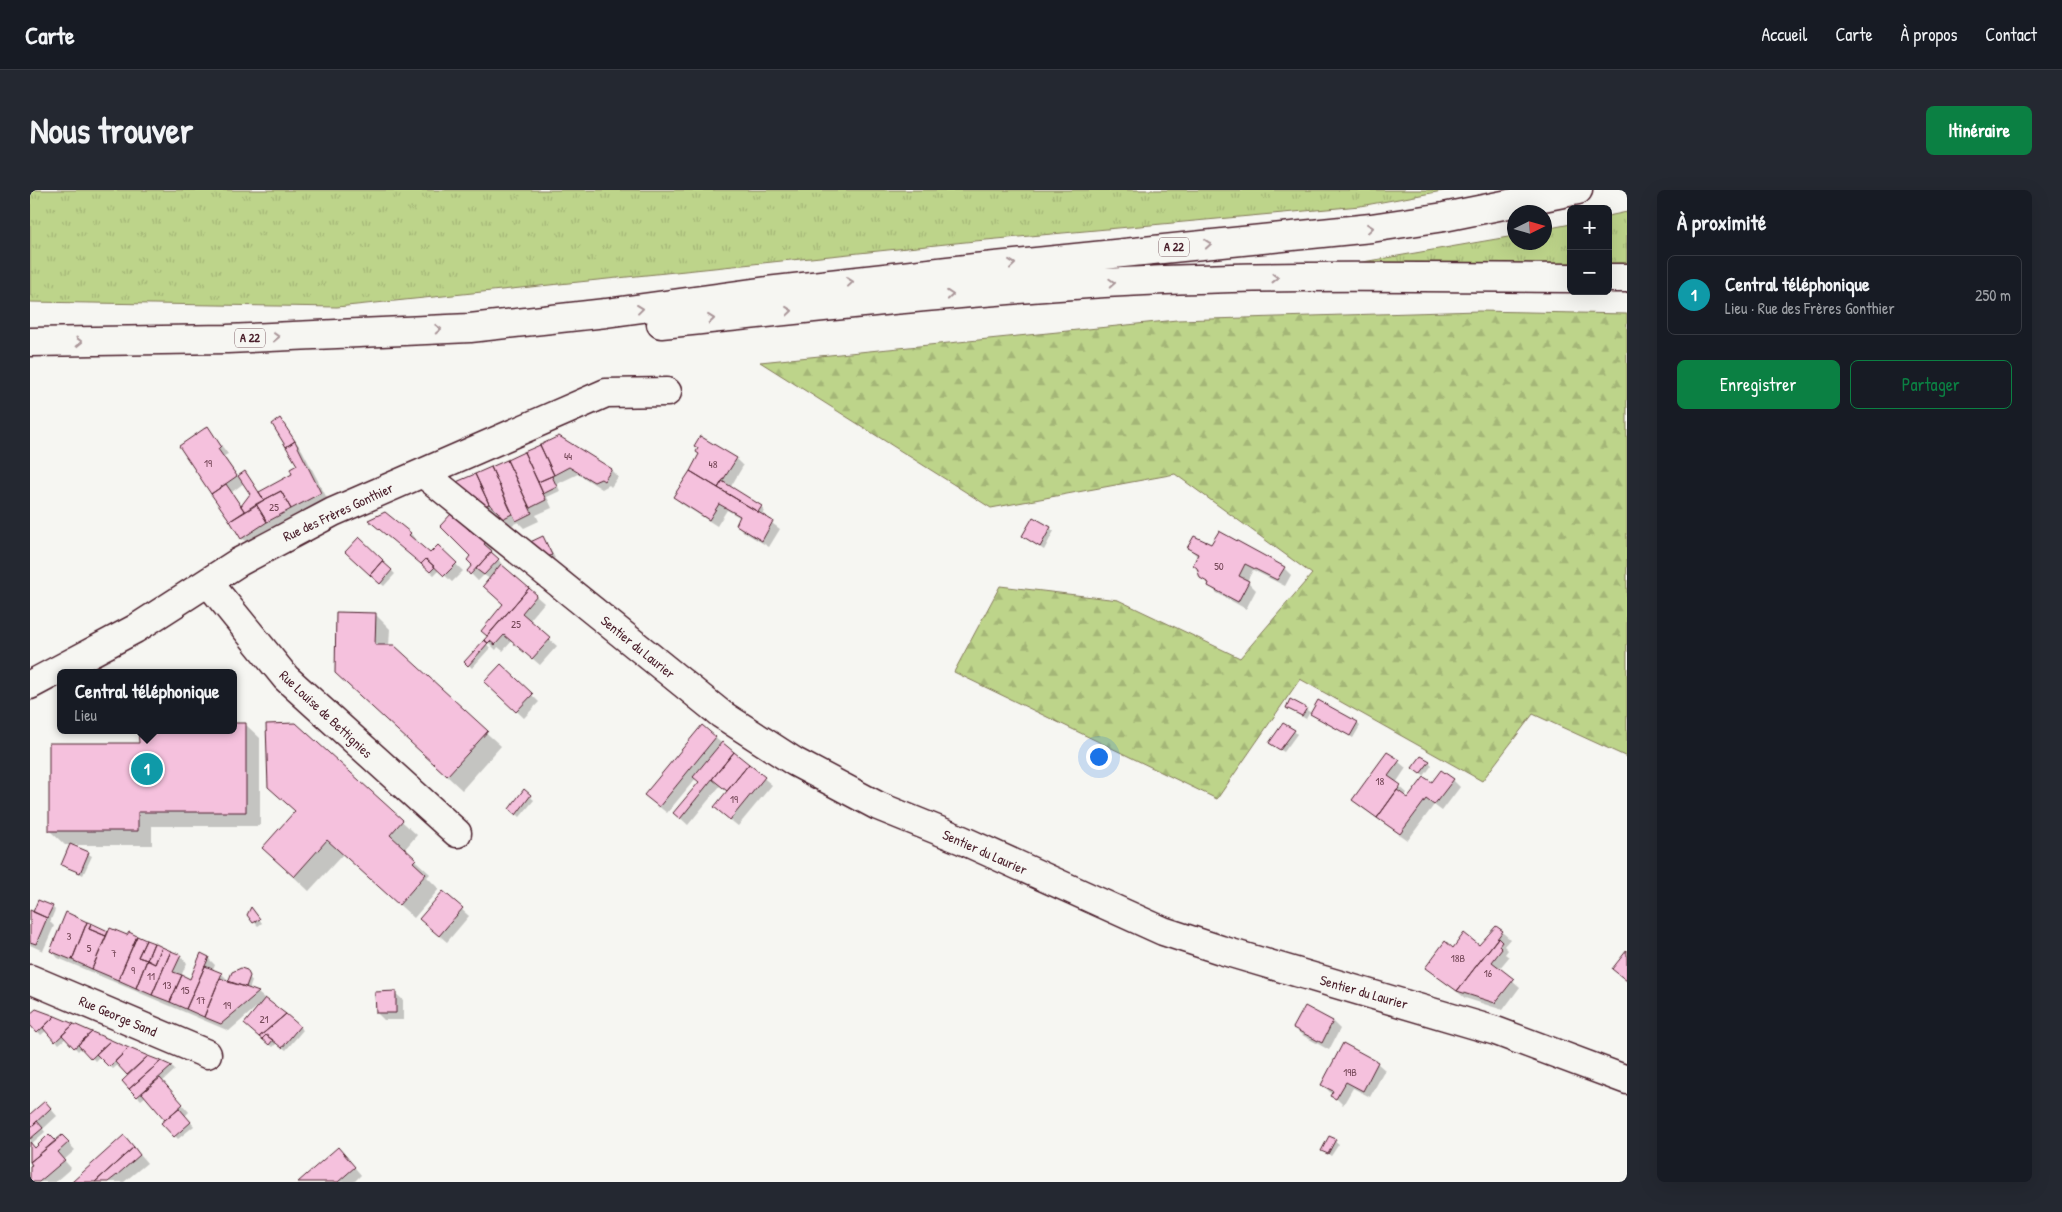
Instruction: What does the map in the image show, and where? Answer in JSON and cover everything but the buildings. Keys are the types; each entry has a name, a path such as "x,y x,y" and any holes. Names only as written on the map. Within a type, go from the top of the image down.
{"main road":[{"name":"A 22","path":"30,342 227,339 470,328 606,313 767,291 1371,228 1444,218 1578,190"},
{"path":"470,328 574,330 633,327 976,293 1111,283 1245,278 1567,278"},
{"path":"1612,278 1627,278"},
{"name":"Rue des Frères Gonthier","path":"60,669 135,629 239,562 307,525 606,393 667,392"},
{"name":"Sentier du Laurier","path":"422,473 721,714 795,762 855,794 1163,931 1221,950 1496,1031 1627,1080"},
{"name":"Rue Louise de Bettignies","path":"208,582 286,678 458,833"},
{"name":"Rue des Frères Gonthier","path":"30,685 57,671"},
{"name":"Rue George Sand","path":"30,978 207,1054"}],"green space":[{"path":"30,190 1448,190 1360,206 975,241 337,307 30,302"},
{"path":"1627,212 1627,267 1612,267 1612,215"},
{"path":"1567,225 1567,266 1357,263 1507,237 1507,250 1552,250 1552,228"},
{"path":"1479,311 1627,314 1627,757 1533,714 1482,781 1300,679 1217,799 954,672 1000,586 1118,600 1240,658 1312,574 1175,474 991,508 760,362 1177,320"}],"place":[{"name":"Central téléphonique","path":"147,769"}]}
